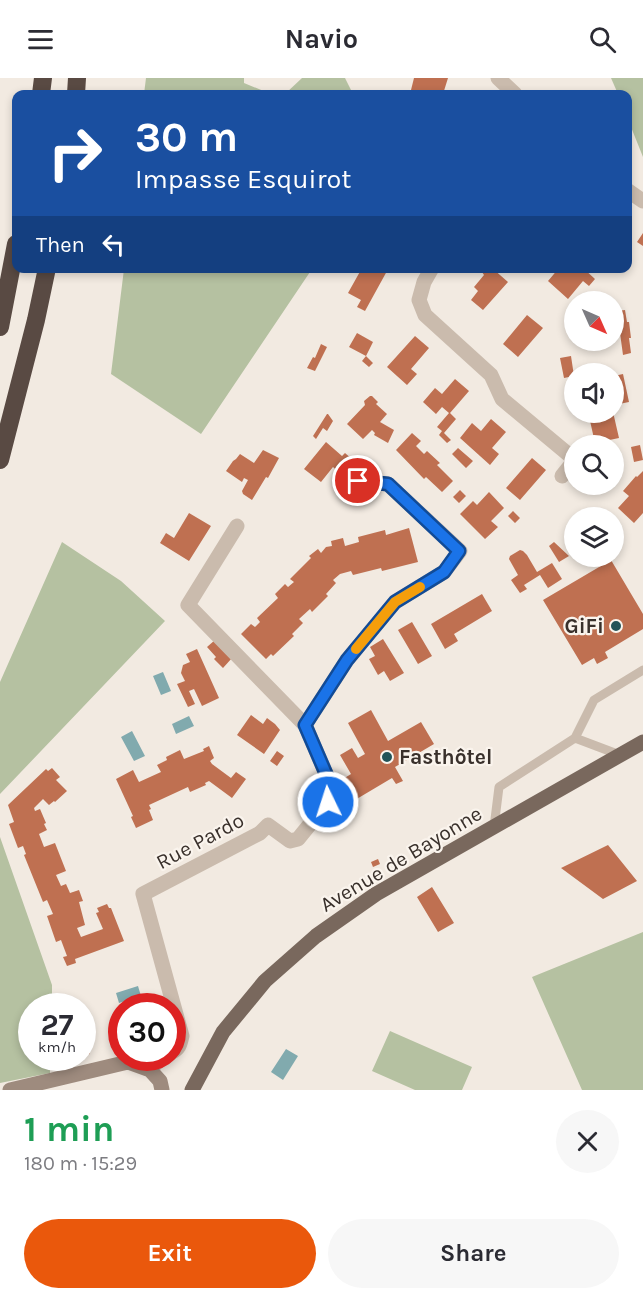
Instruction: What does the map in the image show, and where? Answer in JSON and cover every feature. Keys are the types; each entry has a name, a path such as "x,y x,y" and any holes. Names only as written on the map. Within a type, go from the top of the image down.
{"highway":[{"path":"0,327 12,267"},
{"path":"0,460 36,320 45,273"}],"main road":[{"name":"Avenue de Bayonne","path":"194,1087 223,1032 265,981 315,936 376,894 643,742"}],"street":[{"path":"498,78 511,90"},
{"path":"429,273 419,300 425,315 491,375 502,399 564,452"},
{"path":"305,725 347,660 395,602 444,572 459,551 388,484 358,481"},
{"name":"Rue Pardo","path":"170,993 143,894 260,833 268,825 290,841 298,839 328,802 330,783 305,725 188,605 237,526"},
{"path":"10,1090 108,1067"},
{"path":"151,1071 160,1081 162,1090"}],"lane":[{"path":"494,827 499,787 575,738 594,700 643,670"},
{"path":"575,738 620,755"}],"green space":[{"path":"146,78 244,78 244,83 261,90 144,90"},
{"path":"302,78 345,78 351,90 289,90"},
{"path":"611,78 643,78 643,157 632,130 632,90 616,90"},
{"path":"123,273 309,273 201,434 111,374"},
{"path":"62,542 121,581 165,621 0,794 0,682"},
{"path":"0,837 52,985 52,993 18,993 18,1071 50,1071 50,1073 0,1083"},
{"path":"643,932 643,1090 582,1090 532,977"},
{"path":"390,1031 472,1067 462,1090 415,1090 372,1071"}],"water":[{"path":"163,672 171,691 161,695 153,676"},
{"path":"189,716 194,726 176,734 172,724"},
{"path":"132,731 145,756 134,761 121,737"},
{"path":"138,986 140,993 116,993"},
{"path":"286,1049 298,1056 283,1080 271,1072"}],"building":[{"path":"414,78 448,78 444,90 411,90"},
{"path":"643,233 643,246 637,242"},
{"path":"359,273 386,273 365,311 357,307 361,300 348,293"},
{"path":"483,273 498,273 508,282 483,310 471,300 478,291 474,287 484,275"},
{"path":"555,273 588,273 595,279 589,286 583,281 575,291 564,291 564,295 548,281"},
{"path":"624,310 627,322 629,322 631,353 623,355 624,351"},
{"path":"527,315 543,328 518,357 503,344"},
{"path":"357,333 373,342 366,356 349,347"},
{"path":"415,336 429,348 411,369 417,374 407,385 387,367"},
{"path":"321,344 327,347 315,371 307,368 313,357 315,358"},
{"path":"366,356 373,363 369,367 362,361"},
{"path":"571,356 572,363 564,363 564,378 560,358"},
{"path":"455,379 469,391 450,413 456,419 444,433 451,440 447,443 439,435 442,431 437,427 449,413 442,407 436,414 423,402 435,388 442,394"},
{"path":"624,379 629,402 624,403"},
{"path":"370,396 387,414 380,422 394,430 388,443 374,435 372,430 363,439 347,424 365,405 364,401"},
{"path":"327,414 333,421 327,431 323,428 316,439 313,436"},
{"path":"491,419 506,432 492,448 499,454 490,465 460,438 472,423 481,431"},
{"path":"590,423 616,423 618,435 593,435"},
{"path":"412,433 421,441 416,446 424,454 427,451 440,463 437,465 453,481 442,492 426,477 424,479 396,450"},
{"path":"326,442 342,456 345,453 353,460 341,474 333,467 321,482 304,469"},
{"path":"640,445 643,460 634,462 631,447"},
{"path":"458,448 473,461 466,468 452,454"},
{"path":"263,450 279,458 252,500 242,491 248,480 244,478 242,482 226,471 240,454 254,463"},
{"path":"532,458 546,470 520,500 506,488"},
{"path":"643,471 643,513 634,523 624,514 624,507 619,507 629,496 624,490"},
{"path":"460,490 466,496 459,503 453,497"},
{"path":"489,492 504,508 491,521 498,527 485,539 460,514 473,501 477,505"},
{"path":"513,511 520,518 515,523 508,516"},
{"path":"189,513 211,526 189,561 160,543 166,533 174,538"},
{"path":"409,528 418,562 382,571 381,568 353,575 351,571 340,574 333,580 336,583 326,594 328,596 312,612 310,609 299,619 303,623 292,634 294,636 273,656 271,654 266,659 241,634 251,624 255,627 260,622 257,618 278,598 275,594 285,584 288,587 294,582 290,579 311,558 309,556 318,549 321,553 326,547 332,546 331,541 343,538 345,546 359,542 358,537 385,530 386,535"},
{"path":"554,542 564,551 564,559 559,562 549,546"},
{"path":"520,550 527,555 537,572 552,563 562,579 548,588 540,575 524,585 527,589 520,593 511,580 518,575 509,559"},
{"path":"599,567 615,567 643,614 643,629 605,652 608,658 597,664 594,658 582,665 543,600"},
{"path":"482,594 492,611 454,634 458,641 445,649 431,624"},
{"path":"412,622 432,656 418,664 398,630"},
{"path":"383,639 404,673 390,681 384,671 378,675 369,659 375,656 370,647"},
{"path":"215,640 232,658 223,668 207,647"},
{"path":"197,649 219,698 202,706 194,689 189,691 195,704 188,707 177,684 185,681 181,673 183,665 190,662 186,654"},
{"name":"Fasthôtel","path":"371,710 388,741 421,722 434,744 395,767 403,781 396,784 392,778 355,800 343,779 351,774 340,755 352,748 358,758 365,754 348,723"},
{"path":"251,715 263,724 267,718 280,730 264,754 237,735"},
{"path":"209,746 214,758 210,761 212,764 231,778 236,772 246,779 232,798 209,781 205,783 206,785 190,792 188,787 149,805 153,820 136,828 116,779 133,770 139,782 161,772 157,765 167,760 166,757 180,750 184,759 204,751 203,749"},
{"path":"277,751 284,756 277,766 270,761"},
{"path":"52,768 60,777 56,780 67,791 55,802 49,805 43,799 34,808 35,811 40,809 46,823 44,824 47,830 39,834 44,847 55,843 66,871 56,875 61,886 66,884 70,893 79,890 83,901 79,902 85,925 77,928 81,937 103,929 96,913 99,912 97,908 107,904 111,908 124,941 75,959 76,963 67,966 63,957 67,956 61,940 56,942 47,916 53,914 47,900 43,902 24,855 26,854 23,846 18,848 9,824 14,822 8,805 46,769 48,771"},
{"path":"608,845 637,881 603,899 561,868"},
{"path":"378,859 380,864 373,867 371,862"},
{"path":"432,887 454,923 438,932 417,897"}],"slow traffic":[{"path":"356,649 395,602 420,587"}],"place":[{"name":"GiFi","path":"616,626"},
{"name":"Fasthôtel","path":"387,757"}],"route":[{"path":"328,802 330,783 305,725 347,660 395,602 444,572 459,551 388,484 358,481"}]}
